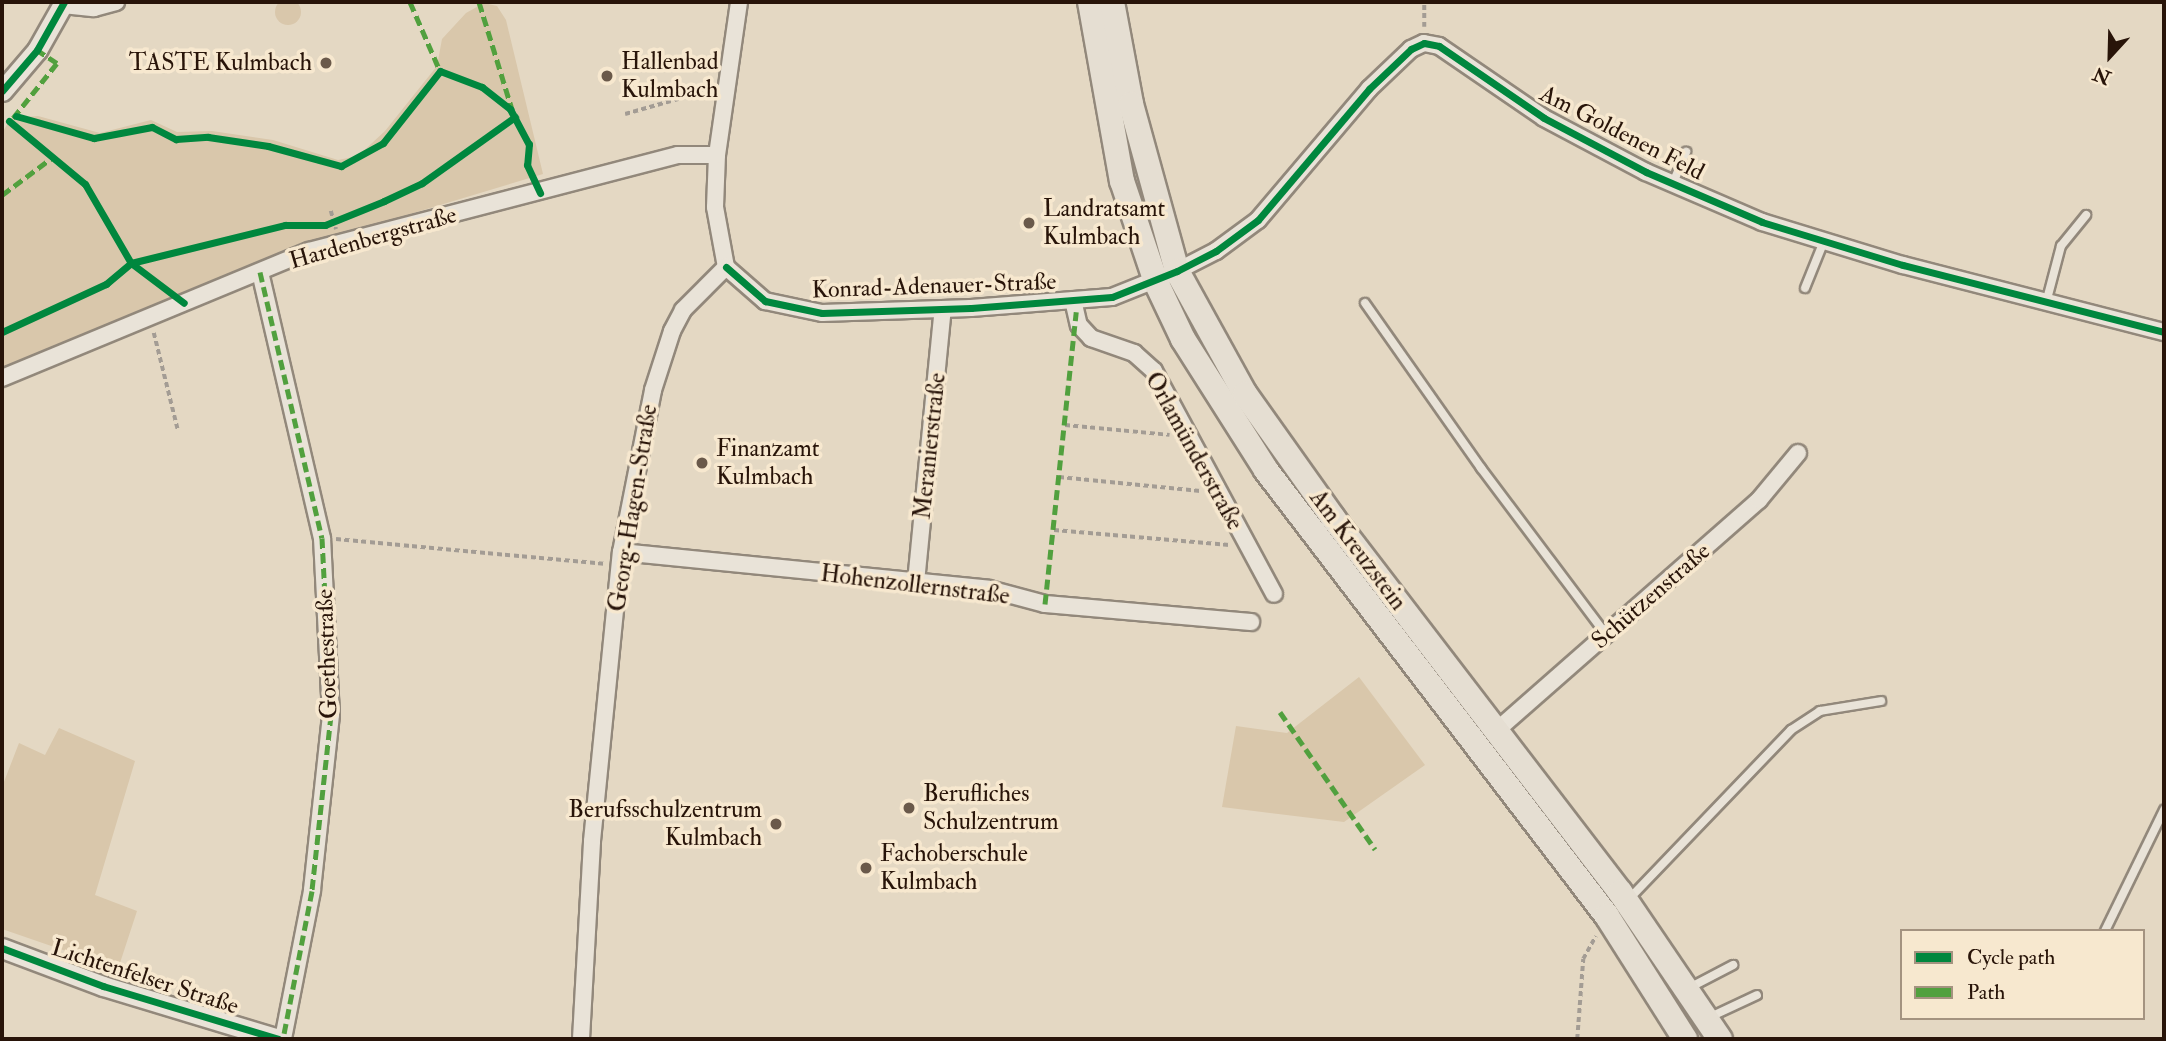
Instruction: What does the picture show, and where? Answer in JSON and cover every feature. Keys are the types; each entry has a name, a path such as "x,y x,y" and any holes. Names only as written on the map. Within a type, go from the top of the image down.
{"main road":[{"name":"Am Kreuzstein","path":"1090,2 1116,157 1167,276 1294,466 1627,901 1689,988 1720,1039"},
{"name":"Am Kreuzstein","path":"1112,2 1167,276 1183,340 1259,460 1607,916 1678,1034"}],"street":[{"path":"2,91 37,50 63,4 94,8 116,2"},
{"path":"726,267 715,207 717,155 738,2"},
{"path":"1167,276 1216,251 1258,220 1369,89 1411,49 1424,43"},
{"name":"Am Goldenen Feld","path":"1424,43 1439,46 1544,118 1673,184 1762,222 2046,303 2164,332"},
{"name":"Hardenbergstraße","path":"2,378 309,251 678,155 717,155"},
{"name":"Konrad-Adenauer-Straße","path":"726,267 765,301 792,310 943,309 1073,300 1112,296 1167,276"},
{"name":"Georg-Hagen-Straße","path":"581,1039 592,841 621,559 653,390 672,331 683,310 726,267"},
{"name":"Goethestraße","path":"260,271 321,538 331,715 326,793 296,989 280,1039"},
{"name":"Orlamünderstraße","path":"1073,300 1079,325 1091,338 1134,353 1154,371 1216,492 1274,594"},
{"name":"Meranierstraße","path":"916,582 943,309"},
{"name":"Schützenstraße","path":"1496,731 1759,500 1798,453"},
{"name":"Hohenzollernstraße","path":"621,559 989,589 1045,604 1251,622"},
{"name":"Lichtenfelser Straße","path":"2,948 103,986 280,1039"}],"lane":[{"path":"1673,184 1686,152"},
{"path":"2046,303 2061,246 2086,215"},
{"path":"1805,288 1825,241"},
{"path":"1365,303 1481,468 1607,636"},
{"path":"1627,901 1790,730 1820,711 1881,701"},
{"path":"2106,929 2164,810"},
{"path":"1689,988 1733,965"},
{"path":"1708,1017 1757,995"}],"path":[{"path":"1424,2 1424,43"},
{"path":"625,114 726,85"},
{"path":"150,317 178,430"},
{"path":"1065,425 1187,437"},
{"path":"1059,477 1216,492"},
{"path":"1054,530 1246,546"},
{"path":"321,538 621,559"},
{"path":"1577,1039 1583,959 1607,916"}],"shaded area":[{"path":"288,-1 297,3 301,12 297,21 288,25 279,21 275,12 279,3"},
{"path":"484,3 497,6 506,20 543,174 304,246 2,368 2,133 11,118 38,116 100,133 151,120 177,132 212,131 273,140 338,160 358,156 385,131 437,66 442,39 466,13"},
{"path":"1359,677 1425,765 1344,822 1222,807 1236,726 1287,733"},
{"path":"59,728 135,761 95,895 137,911 118,969 2,929 2,787 19,743 45,755"}],"marked path":[{"path":"410,2 440,71"},
{"path":"479,2 512,109"},
{"path":"13,118 57,63 37,50"},
{"path":"2,195 53,157"},
{"path":"260,272 322,538 331,715 312,891 283,1039"},
{"path":"1045,604 1076,312"},
{"path":"1280,712 1375,849"}],"cycle path":[{"path":"2,91 37,50 64,2"},
{"path":"726,267 765,301 822,313 971,308 1112,297 1177,271 1216,251 1258,220 1369,89 1411,49 1424,43 1439,46 1544,118 1646,172 1762,222 1903,265 2164,332"},
{"path":"16,116 94,138 152,127 176,139 208,137 268,146 341,166 383,143 440,71 482,87 510,109 529,144 527,165 540,193"},
{"path":"2,332 106,284 131,263 285,225 325,225 384,201 422,183 515,117"},
{"path":"9,121 85,184 131,263 184,303"},
{"path":"2,948 103,986 278,1039"}],"place":[{"name":"TASTE Kulmbach","path":"326,63"},
{"name":"Hallenbad Kulmbach","path":"607,76"},
{"name":"Landratsamt Kulmbach","path":"1029,223"},
{"name":"Finanzamt Kulmbach","path":"702,463"},
{"name":"Berufliches Schulzentrum","path":"909,808"},
{"name":"Berufsschulzentrum Kulmbach","path":"776,824"},
{"name":"Fachoberschule Kulmbach","path":"866,868"}]}
